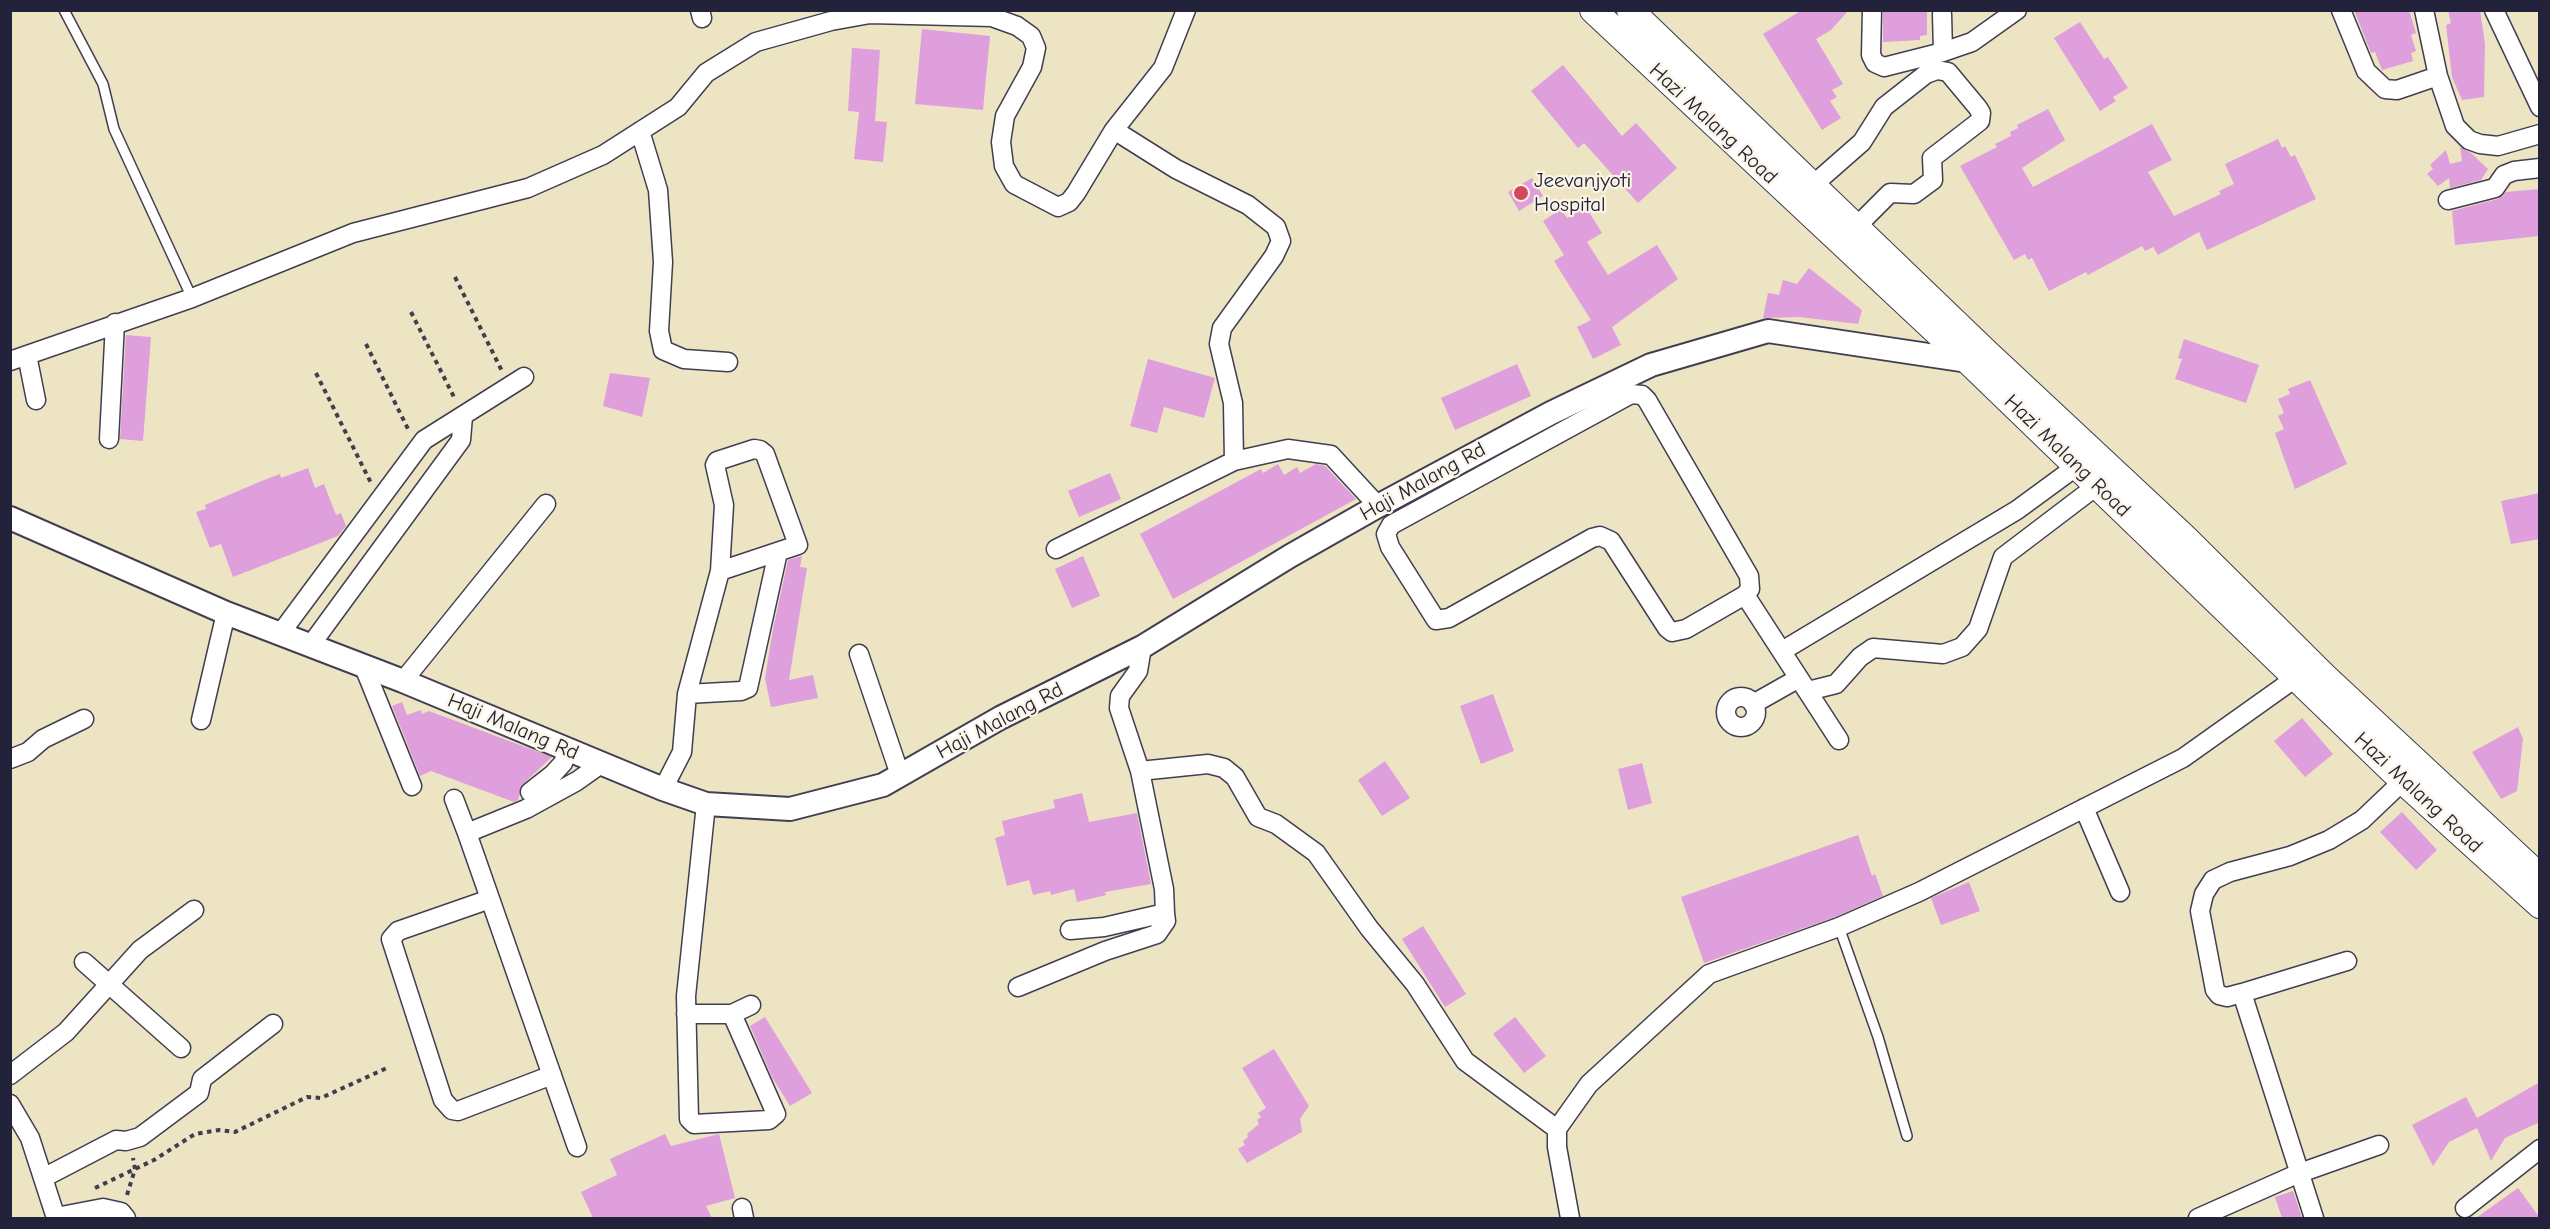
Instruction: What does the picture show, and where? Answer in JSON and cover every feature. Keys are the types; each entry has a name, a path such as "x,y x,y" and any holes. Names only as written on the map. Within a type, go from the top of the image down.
{"main road":[{"name":"Hazi Malang Road","path":"1593,10 1660,75 1952,333 2536,889"},
{"name":"Hazi Malang Road","path":"1630,10 1857,226 1952,333"},
{"path":"1660,75 1680,57"},
{"name":"Hazi Malang Road","path":"1977,357 2077,466 2106,479"},
{"name":"Hazi Malang Road","path":"2305,671 2403,781 2536,889"}],"street":[{"path":"36,400 19,358 192,298 353,233 528,188 603,155 678,107 706,73 756,42 814,24 870,14 992,17 1017,26 1031,36 1036,48 1032,67 1005,116 1001,142 1004,166 1014,184 1058,207 1069,202 1076,193 1114,130 1163,68 1186,10"},
{"path":"1872,10 1871,55 1875,63 1884,67 1943,52 1971,42 2017,10"},
{"path":"2341,10 2366,71 2385,89 2397,90 2438,76"},
{"path":"2424,10 2438,76 2455,126 2469,140 2498,146 2540,134"},
{"path":"2494,10 2540,107"},
{"path":"1942,14 1943,52"},
{"path":"1813,185 1862,142 1884,107 1926,74 1937,70 1948,72 1978,108 1981,113 1980,122 1932,159 1933,180 1914,194 1890,193 1857,226"},
{"path":"1114,130 1176,169 1248,204 1276,227 1281,241 1274,256 1222,328 1219,344 1233,403 1234,461"},
{"path":"640,131 658,190 663,262 659,331 663,350 684,360 728,362"},
{"path":"2448,200 2495,188 2504,175 2514,171 2540,168"},
{"path":"109,439 116,323"},
{"name":"Haji Malang Rd","path":"10,519 226,613 403,681 663,789 706,804 790,809 883,785 1000,718 1142,647 1290,556 1378,506 1551,413 1651,364 1768,332 1977,357"},
{"path":"280,634 417,447 424,440 517,382"},
{"path":"1628,395 1642,395 1749,576 1750,589 1745,595 1686,629 1672,632 1667,628 1611,541 1600,536 1592,538 1441,621 1430,615 1390,547 1386,534 1391,525 1628,395"},
{"path":"310,646 461,440 463,416"},
{"path":"663,789 682,752 687,694 720,571 724,505 715,465 717,461 754,449 765,454 798,540 796,547 720,571"},
{"path":"1056,549 1234,461 1288,449 1331,455 1378,506"},
{"path":"1782,651 2017,510 2077,466"},
{"path":"1753,704 1803,685 1836,684 1860,657 1873,648 1943,654 1962,647 1978,629 2003,557 2106,479"},
{"path":"403,681 546,504"},
{"path":"687,694 741,691 748,688 778,552"},
{"path":"1745,595 1839,740"},
{"path":"201,720 226,613"},
{"path":"1018,987 1105,951 1156,934 1166,921 1164,889 1140,771 1119,708 1120,696 1138,670 1142,647"},
{"path":"859,654 900,775"},
{"path":"364,667 412,786"},
{"path":"1570,1218 1557,1129 1589,1084 1709,974 1839,927 1919,892 2183,758 2305,671"},
{"path":"10,759 28,752 43,739 84,718"},
{"path":"530,792 553,774 562,763 568,750"},
{"path":"467,833 526,809 577,781 602,764"},
{"path":"1140,771 1208,764 1224,768 1235,777 1258,817 1276,824 1316,853 1369,928 1415,984 1465,1061 1557,1129"},
{"path":"2347,961 2227,997 2219,995 2215,990 2200,911 2204,894 2213,880 2230,872 2290,856 2329,840 2362,820 2403,781"},
{"path":"454,799 577,1147"},
{"path":"706,804 689,954 686,1014 691,1123 770,1120 776,1110 732,1014"},
{"path":"2084,808 2120,892"},
{"path":"490,898 398,931 391,939 443,1100 446,1106 458,1111 552,1075"},
{"path":"10,1075 66,1032 140,950 194,910"},
{"path":"1070,930 1104,927 1165,913"},
{"path":"84,962 181,1048"},
{"path":"2241,993 2297,1174 2314,1218"},
{"path":"686,1014 732,1014 751,1005"},
{"path":"43,1178 116,1140 126,1141 140,1137 199,1093 202,1079 273,1024"},
{"path":"10,1104 30,1138 56,1218 103,1208 124,1215"},
{"path":"2198,1218 2297,1174 2379,1145"},
{"path":"2465,1208 2540,1149"}],"lane":[{"path":"64,10 103,84 114,129 192,298"},
{"path":"1839,927 1878,1037 1907,1136"}],"path":[{"path":"455,278 517,382"},
{"path":"411,312 463,416"},
{"path":"366,344 417,447"},
{"path":"316,373 379,499"},
{"path":"94,1188 135,1169 195,1134 219,1130 234,1132 307,1097 321,1098 389,1067"},
{"path":"124,1215 135,1169 134,1160 126,1141"}],"building":[{"path":"1802,10 1849,10 1831,30 1816,39 1843,84 1832,90 1837,97 1830,101 1841,118 1822,130 1763,34"},
{"path":"1883,10 1927,10 1927,35 1920,36 1920,40 1883,42"},
{"path":"2354,10 2409,10 2416,33 2411,35 2416,51 2411,53 2413,61 2382,70 2375,52 2371,53"},
{"path":"2448,10 2480,10 2485,44 2484,97 2462,100 2452,77 2446,25 2451,23"},
{"path":"2080,22 2104,59 2108,57 2128,88 2113,97 2116,101 2100,111 2054,38"},
{"path":"922,29 990,36 983,110 915,104"},
{"path":"852,48 880,50 875,121 887,122 883,162 854,159 859,112 848,111"},
{"path":"1563,65 1622,136 1636,123 1677,168 1638,203 1584,143 1578,148 1531,91"},
{"path":"2048,109 2065,140 2022,168 2033,187 2152,124 2172,160 2148,172 2174,216 2221,194 2219,191 2234,184 2225,164 2278,139 2282,148 2285,146 2291,157 2295,155 2316,199 2207,250 2199,232 2158,255 2153,247 2145,251 2142,246 2088,275 2086,272 2049,291 2032,258 2028,260 2025,254 2014,260 1960,166 1997,147 1995,144 2011,136 2010,132 2018,128 2017,125"},
{"path":"2460,147 2471,153 2488,169 2481,180 2450,188 2449,178 2438,186 2427,174 2433,169 2430,165 2446,150 2450,164 2462,161"},
{"path":"1532,178 1543,196 1519,211 1508,192"},
{"path":"2540,189 2540,236 2455,245 2452,211 2498,199 2506,192"},
{"path":"1586,207 1602,233 1587,242 1608,275 1657,245 1678,279 1612,327 1621,345 1593,359 1577,327 1591,320 1554,261 1564,255 1543,221 1561,209 1567,218"},
{"path":"1809,268 1862,310 1858,324 1799,317 1763,318 1768,293 1779,295 1783,280 1797,284"},
{"path":"126,335 151,337 143,441 120,439"},
{"path":"2184,339 2259,365 2246,403 2175,379 2182,359 2178,358"},
{"path":"1148,359 1215,378 1204,418 1164,407 1157,433 1130,426"},
{"path":"1517,364 1531,396 1455,430 1441,398"},
{"path":"610,373 650,378 642,417 603,406"},
{"path":"2310,380 2347,464 2295,489 2275,433 2284,429 2278,416 2284,413 2278,399 2290,394 2288,389"},
{"path":"1278,464 1284,475 1297,467 1300,473 1316,464 1325,466 1356,499 1173,599 1140,534 1261,469 1263,473"},
{"path":"308,468 315,488 324,484 336,515 341,513 346,526 338,536 233,577 221,544 210,548 196,512 206,509 205,505 264,480 280,474 281,478"},
{"path":"1110,473 1121,499 1079,517 1068,491"},
{"path":"2540,493 2540,539 2511,544 2501,501"},
{"path":"802,556 800,567 807,568 789,680 813,675 818,698 771,707 765,678 773,629 788,560"},
{"path":"1083,556 1100,596 1072,608 1055,569"},
{"path":"1493,694 1514,751 1481,764 1460,706"},
{"path":"402,702 407,715 421,710 422,714 429,711 552,757 523,784 518,800 514,802 431,771 420,776 392,706"},
{"path":"2302,718 2333,754 2305,777 2274,741"},
{"path":"2518,727 2523,739 2517,791 2501,799 2472,752"},
{"path":"1385,761 1410,798 1382,816 1358,780"},
{"path":"1642,763 1652,803 1628,810 1618,769"},
{"path":"1082,793 1089,822 1137,813 1151,884 1105,892 1106,895 1077,902 1074,889 1051,895 1050,891 1033,895 1029,880 1007,886 995,838 1005,835 1002,821 1055,808 1053,800"},
{"path":"2402,812 2437,850 2416,870 2380,832"},
{"path":"1858,835 1872,876 1875,874 1883,896 1835,917 1704,963 1681,897"},
{"path":"1969,882 1980,911 1941,925 1931,898"},
{"path":"1423,926 1466,994 1445,1007 1402,939"},
{"path":"765,1017 812,1093 790,1106 772,1077 750,1026"},
{"path":"1515,1017 1546,1056 1524,1073 1493,1034"},
{"path":"1274,1049 1309,1106 1300,1119 1302,1132 1247,1163 1238,1149 1245,1145 1243,1141 1248,1137 1247,1134 1259,1124 1257,1120 1261,1117 1258,1113 1266,1108 1242,1068"},
{"path":"2540,1082 2540,1122 2505,1138 2491,1161 2477,1128 2449,1142 2433,1166 2412,1125 2466,1097 2477,1118"},
{"path":"665,1134 671,1146 719,1134 735,1198 706,1206 712,1218 593,1218 581,1192 617,1175 610,1159"},
{"path":"2518,1188 2540,1218 2476,1218"},
{"path":"2293,1191 2302,1218 2282,1218 2275,1197"}],"place":[{"name":"Jeevanjyoti Hospital","path":"1521,193"}]}
